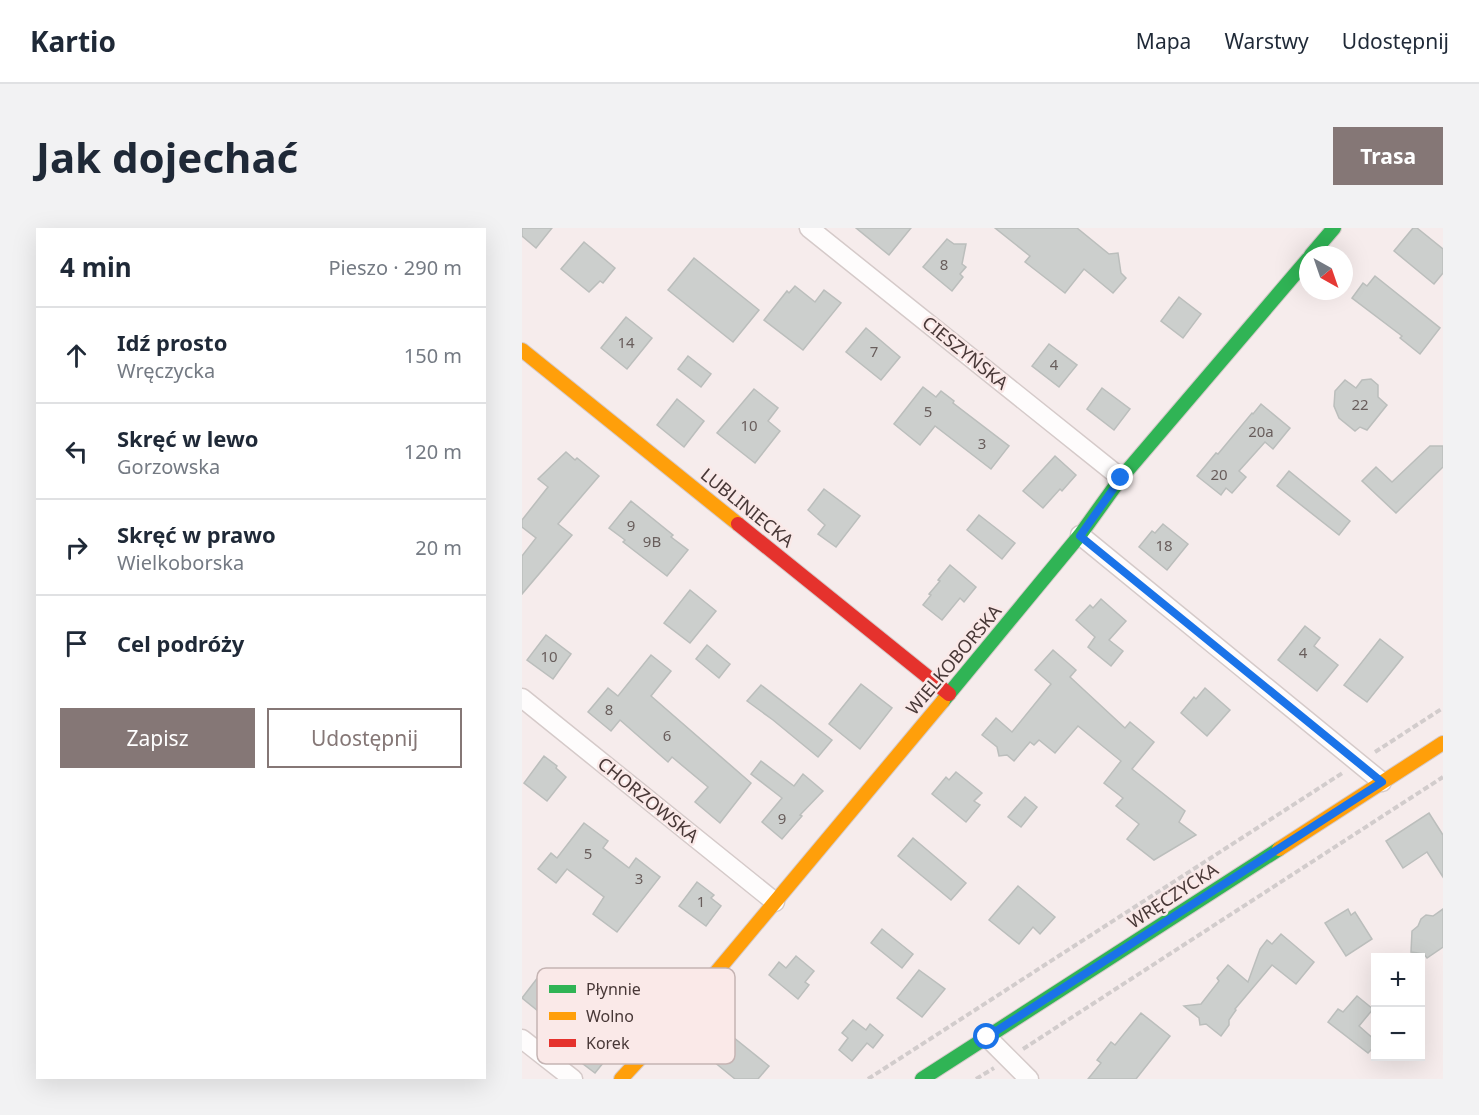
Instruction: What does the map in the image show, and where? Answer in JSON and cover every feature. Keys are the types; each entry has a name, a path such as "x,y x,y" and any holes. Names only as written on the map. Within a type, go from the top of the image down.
{"street":[{"name":"CIESZYŃSKA","path":"809,228 1121,478"},
{"path":"1319,246 1334,228"},
{"name":"WIELKOBORSKA","path":"720,968 1080,536 1121,478 1299,270"},
{"name":"LUBLINIECKA","path":"522,350 949,694"},
{"path":"1080,536 1382,782"},
{"name":"CHORZOWSKA","path":"522,698 775,902"},
{"name":"WRĘCZYCKA","path":"922,1079 1443,742"},
{"path":"987,1037 1029,1079"},
{"path":"522,1039 537,1051"},
{"path":"554,1064 573,1079"},
{"name":"WIELKOBORSKA","path":"621,1079 635,1064"}],"path":[{"path":"1370,755 1443,708"},
{"path":"868,1079 1347,771"},
{"path":"1024,1048 1443,777"},
{"path":"976,1079 996,1066"}],"building":[{"path":"522,228 552,228 536,248 522,236"},
{"path":"856,228 911,228 889,255"},
{"path":"995,228 1077,228 1109,254 1118,253 1121,273 1126,278 1113,293 1084,269 1065,293 1025,262 1030,256"},
{"path":"1413,228 1417,228 1443,249 1443,273 1434,284 1394,251"},
{"path":"947,239 954,244 966,244 962,264 966,267 960,274 963,277 952,291 923,267"},
{"path":"584,242 615,268 603,283 600,281 589,292 561,269"},
{"path":"694,258 759,310 733,342 668,290"},
{"path":"1375,276 1440,328 1420,354 1400,338 1402,336 1353,299 1363,283 1367,286"},
{"path":"795,286 815,302 824,290 841,303 803,350 764,320 787,291 789,293"},
{"path":"1179,297 1201,314 1183,338 1161,321"},
{"path":"626,317 652,338 627,369 601,348"},
{"path":"866,328 900,357 881,380 846,352"},
{"path":"1049,344 1077,365 1059,387 1032,366"},
{"path":"688,356 711,374 701,387 678,369"},
{"path":"1371,379 1378,385 1378,397 1387,405 1367,430 1360,427 1355,431 1339,418 1334,406 1335,391 1345,380 1356,388 1362,380"},
{"path":"923,387 936,397 941,391 1009,446 991,469 935,426 920,445 894,424"},
{"path":"1102,388 1130,409 1114,430 1087,409"},
{"path":"754,389 778,408 768,421 780,431 755,463 717,433"},
{"path":"677,399 704,421 684,447 657,425"},
{"path":"1261,404 1290,428 1273,449 1265,442 1239,471 1246,477 1232,493 1226,488 1221,495 1197,476"},
{"path":"1430,446 1443,446 1443,467 1396,513 1362,481 1376,467 1392,482"},
{"path":"566,452 599,476 558,524 572,535 522,594 522,556 536,538 522,527 522,520 548,487 538,479"},
{"path":"1055,456 1076,475 1043,508 1023,491"},
{"path":"1289,471 1350,521 1339,535 1277,486"},
{"path":"824,489 860,516 836,547 818,534 825,525 808,510"},
{"path":"631,501 688,550 667,576 623,542 625,540 609,528"},
{"path":"979,515 1015,543 1002,559 967,530"},
{"path":"1163,524 1188,544 1167,570 1139,547 1152,531 1155,533"},
{"path":"950,565 976,587 964,602 960,598 942,620 923,605"},
{"path":"690,590 716,611 690,643 664,623"},
{"path":"1101,599 1126,621 1109,640 1123,651 1111,666 1088,647 1095,637 1076,620 1090,605 1093,608"},
{"path":"1305,626 1320,638 1314,646 1338,665 1317,691 1278,660"},
{"path":"546,635 571,654 553,679 527,660"},
{"path":"1380,639 1403,657 1367,702 1344,685"},
{"path":"707,645 730,664 719,678 696,659"},
{"path":"1053,650 1076,670 1070,677 1125,728 1130,722 1154,742 1132,769 1185,811 1179,822 1196,835 1154,860 1127,839 1139,824 1116,806 1123,798 1104,783 1121,761 1078,726 1055,753 1039,740 1034,745 1030,742 1014,761 1007,755 999,756 997,747 982,735 996,718 1012,732 1051,684 1035,670"},
{"path":"651,655 671,671 651,696 751,783 720,823 695,802 708,787 672,757 668,762 620,720 611,731 588,712 608,688 618,696"},
{"path":"861,684 892,708 860,749 829,724"},
{"path":"761,685 832,740 818,757 747,701"},
{"path":"1205,688 1230,710 1207,736 1181,713"},
{"path":"544,756 566,777 547,801 524,783"},
{"path":"761,761 794,786 803,774 823,791 800,815 802,816 782,839 762,822 782,798 751,774"},
{"path":"956,772 982,793 974,801 980,805 966,822 932,794 946,777 949,780"},
{"path":"1025,797 1037,807 1021,827 1008,817"},
{"path":"1429,813 1443,835 1443,877 1427,852 1403,868 1386,841"},
{"path":"584,823 608,841 603,848 629,868 636,858 660,877 617,932 593,914 604,897 567,869 556,883 538,869 551,853 557,858"},
{"path":"913,838 966,883 951,900 898,856"},
{"path":"697,882 714,895 711,898 721,906 706,926 679,906"},
{"path":"1018,886 1055,917 1040,934 1033,927 1019,944 989,920"},
{"path":"1348,909 1351,915 1355,912 1372,939 1346,956 1325,923"},
{"path":"1443,909 1443,947 1427,958 1425,953 1411,952 1412,931 1426,915 1433,916"},
{"path":"882,929 913,954 902,968 871,943"},
{"path":"1281,934 1314,962 1296,984 1272,965 1235,1009 1229,1025 1221,1036 1206,1024 1200,1025 1199,1018 1184,1006 1201,1004 1228,965 1248,982 1260,949 1267,940 1272,944"},
{"path":"796,956 814,971 805,982 809,985 798,999 769,975 779,962 786,968"},
{"path":"919,970 945,989 922,1017 897,998"},
{"path":"537,978 537,1010 522,998"},
{"path":"1357,996 1371,1007 1371,1011 1359,1026 1371,1037 1371,1050 1368,1053 1328,1022 1338,1009 1343,1012"},
{"path":"1141,1013 1170,1036 1136,1079 1088,1079 1101,1063 1097,1060 1111,1042 1115,1045"},
{"path":"853,1020 866,1030 870,1024 883,1035 873,1048 867,1043 852,1061 839,1050 848,1038 842,1033"},
{"path":"735,1039 769,1066 758,1079 735,1079 717,1064 735,1064"},
{"path":"583,1064 602,1064 595,1073"}],"traffic: fast":[{"path":"1319,246 1334,228"},
{"path":"943,701 1080,535 1121,478 1299,270"},
{"path":"922,1079 1279,849"}],"traffic: slow":[{"path":"522,350 738,524"},
{"path":"720,968 943,701"},
{"path":"1279,849 1443,743"},
{"path":"621,1079 635,1064"}],"traffic: jam":[{"path":"738,524 949,694"}],"route":[{"path":"987,1037 1382,782 1080,536 1121,478"}]}
